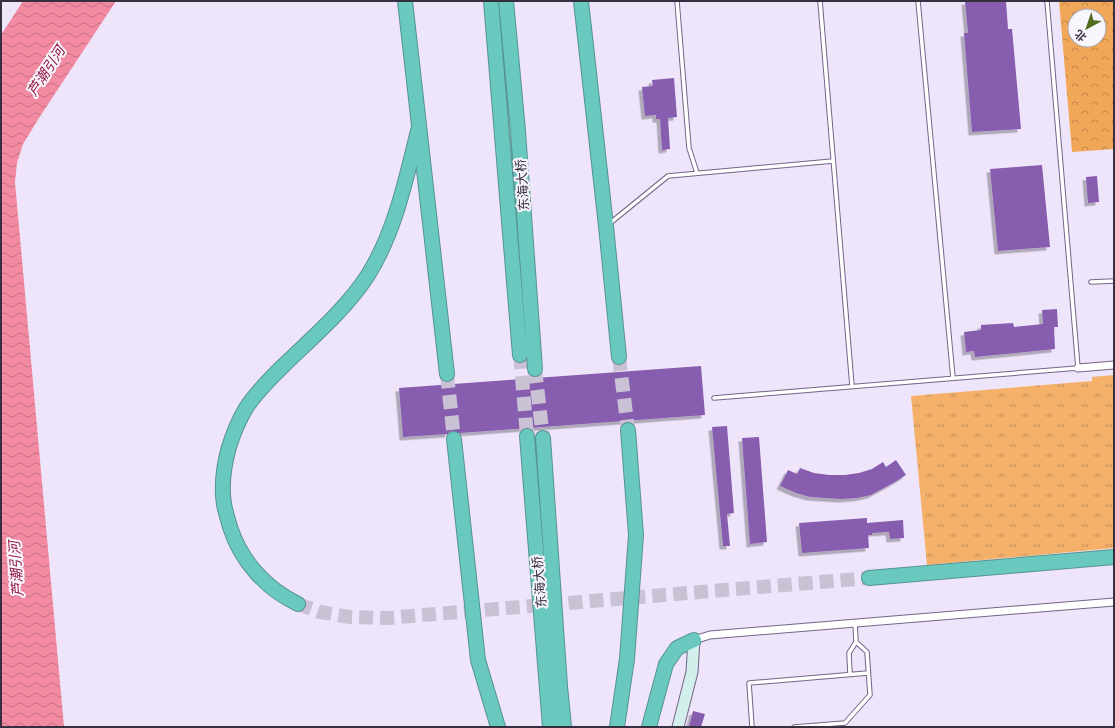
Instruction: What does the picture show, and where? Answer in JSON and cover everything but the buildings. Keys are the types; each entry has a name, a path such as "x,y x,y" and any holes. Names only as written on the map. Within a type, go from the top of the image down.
{"highway":[{"path":"405,1 447,374"},
{"name":"东海大桥","path":"491,1 520,355"},
{"name":"东海大桥","path":"506,1 518,131 535,369"},
{"path":"581,1 619,357"},
{"path":"298,604 272,589 257,573 242,553 232,533 224,504 223,479 226,457 233,434 246,408 265,384 343,306 368,274 388,237 402,195 419,127"},
{"path":"617,727 628,659 636,534 628,430"},
{"name":"东海大桥","path":"527,436 550,727"},
{"name":"东海大桥","path":"543,438 564,727"},
{"path":"454,440 478,660 498,727"},
{"path":"869,578 1114,557"},
{"path":"649,727 666,664 677,648 694,640"}],"main road":[{"path":"678,727 692,672 694,640"}],"street":[{"path":"1078,368 1114,365"},
{"path":"694,640 710,635 1114,602"}],"lane":[{"path":"677,1 689,148 697,173"},
{"path":"820,1 852,386"},
{"path":"918,1 953,378"},
{"path":"714,398 1078,368 1047,1"},
{"path":"606,226 668,176 834,161"},
{"path":"1091,282 1114,281"},
{"path":"850,674 849,653 856,642 855,623"},
{"path":"794,727 845,723 870,695 867,652 856,642"},
{"path":"752,727 748,683 868,673"}],"green space":[{"path":"1059,1 1114,1 1114,149 1072,152"},
{"path":"1114,375 1114,548 927,565 911,396 1092,381 1092,377"}],"water":[{"name":"芦潮引河","path":"23,1 116,1 23,144 17,163 15,182 64,727 1,727 1,35"}],"tunnel":[{"path":"520,355 527,436"},
{"path":"619,357 628,430"},
{"path":"535,369 543,438"},
{"path":"447,374 454,439"},
{"path":"298,604 320,612 350,617 387,618 869,578"}]}
